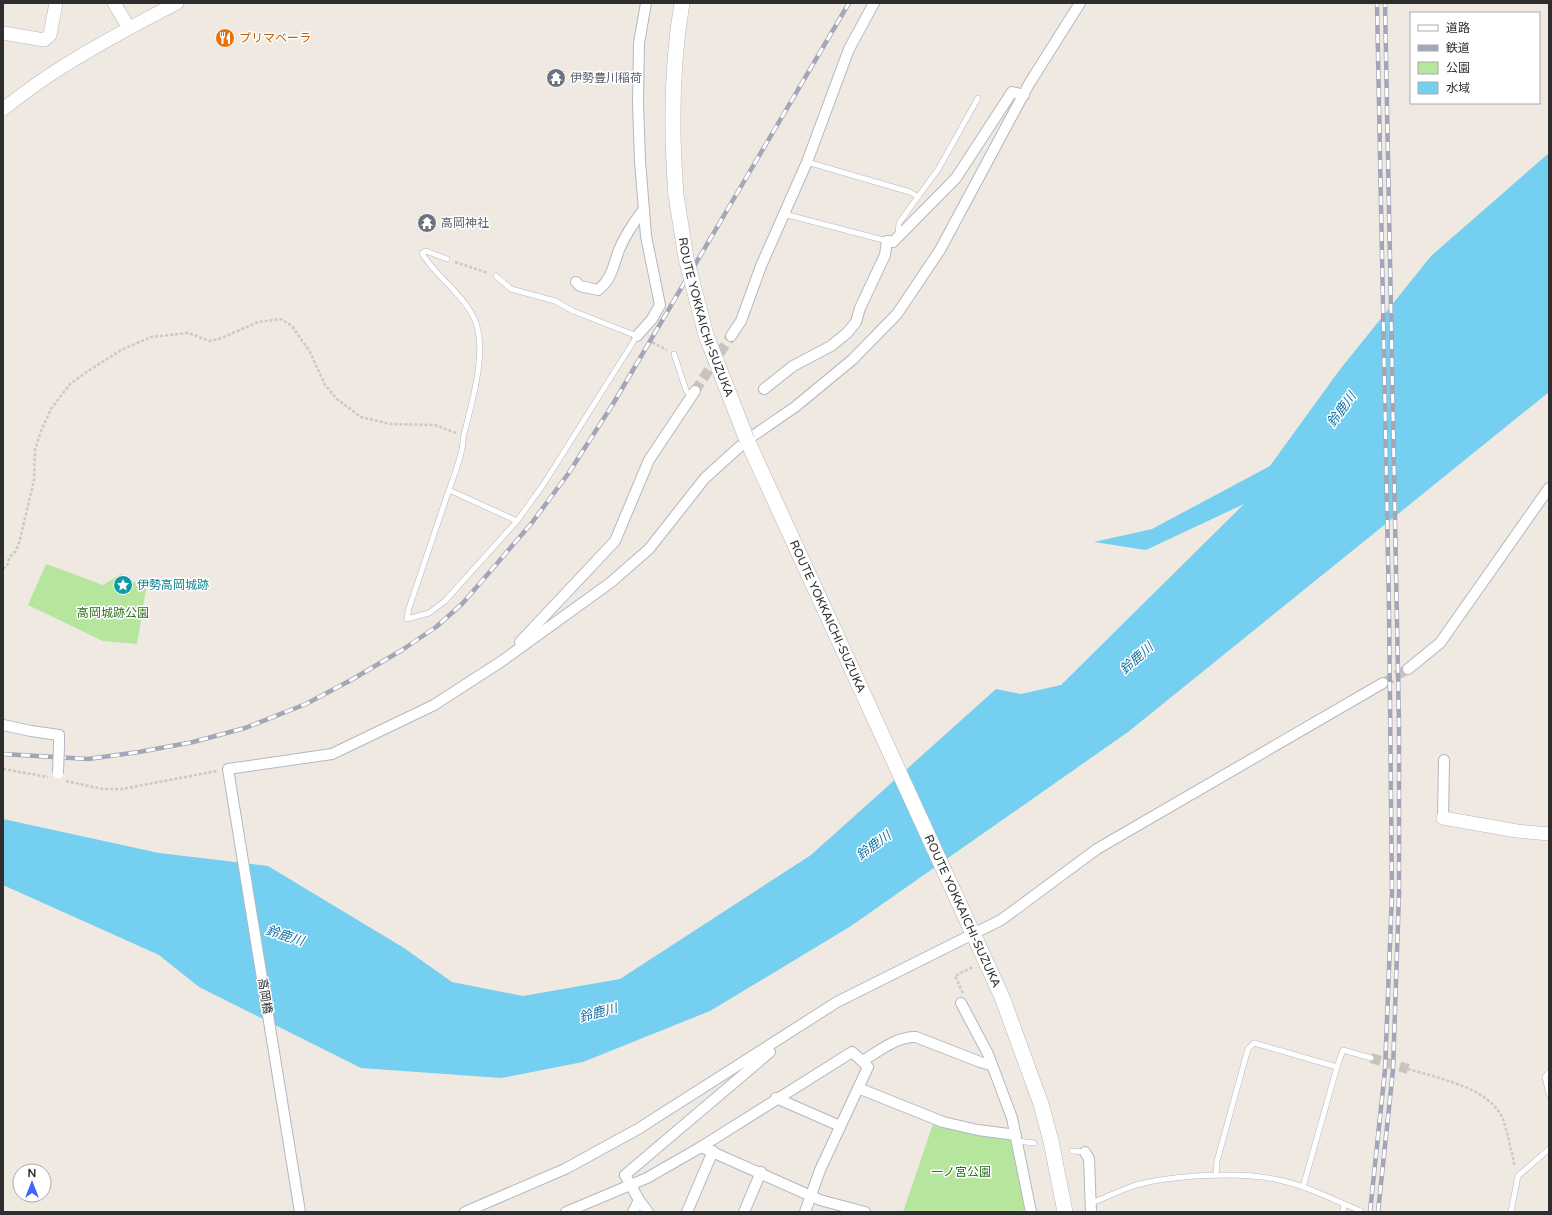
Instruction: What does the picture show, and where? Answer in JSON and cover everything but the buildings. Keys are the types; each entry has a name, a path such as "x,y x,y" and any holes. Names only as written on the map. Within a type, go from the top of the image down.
{"main road":[{"name":"ROUTE YOKKAICHI-SUZUKA","path":"682,3 675,48 672,101 673,160 676,195 686,258 706,335 755,459 840,640 986,960 1018,1040 1040,1104 1051,1141 1065,1212"}],"street":[{"path":"3,33 44,40 50,36 56,3"},
{"path":"114,3 129,28"},
{"path":"3,109 54,72 129,28 177,3"},
{"path":"637,336 652,319 660,305 646,236 638,104 639,43 646,3"},
{"path":"731,336 741,321 761,266 807,162 841,67 874,3"},
{"path":"228,770 332,754 434,705 502,661 610,583 649,549 705,478 747,440 795,406 852,360 897,314 940,250 1024,95 1080,3"},
{"path":"764,389 793,366 830,346 847,333 856,322 860,308 885,255 887,241 893,242 898,238 956,178 1012,92 1024,95"},
{"path":"576,282 580,286 598,290 607,283 620,248 635,221 644,209"},
{"path":"502,661 615,542 649,460 693,394"},
{"path":"1408,669 1440,643 1549,488"},
{"path":"465,1212 571,1165 638,1129 796,1030 837,1002 972,930 1001,920 1097,849 1383,683"},
{"path":"3,725 31,731 59,734 59,776"},
{"path":"1444,760 1443,818 1517,831 1549,834"},
{"name":"高岡橋","path":"228,770 231,780 300,1212"},
{"path":"961,1003 988,1054 1012,1118 1031,1212"},
{"path":"648,1212 639,1200 625,1175 796,1030"},
{"path":"862,1061 900,1040 916,1037 980,1062 991,1064"},
{"path":"566,1212 647,1178 701,1147 776,1098 852,1052 868,1068 820,1170 805,1212"},
{"path":"858,1088 943,1122 1017,1138"},
{"path":"776,1098 840,1126"},
{"path":"701,1147 761,1172 820,1200 865,1212"},
{"path":"687,1212 713,1151"},
{"path":"1085,1152 1089,1159 1091,1208"},
{"path":"744,1212 761,1172"},
{"path":"633,1212 639,1200"}],"lane":[{"path":"898,238 899,223 939,168 978,98"},
{"path":"807,162 910,192 918,197"},
{"path":"784,214 887,241"},
{"path":"446,259 426,251 422,253 428,264 463,300 473,315 479,331 479,362 476,385 464,435 463,448 409,608 407,619 429,614 445,601 517,521 543,485 637,336 573,311 555,301 511,290 496,276"},
{"path":"674,354 686,390 693,394"},
{"path":"450,490 517,521"},
{"path":"1216,1175 1217,1161 1248,1049 1254,1043 1337,1067"},
{"path":"1303,1187 1343,1050 1371,1058"},
{"path":"1549,1072 1545,1077 1549,1094"},
{"path":"1017,1138 1034,1143"},
{"path":"1511,1212 1518,1176 1549,1149"},
{"path":"1072,1151 1085,1152"},
{"path":"1091,1208 1133,1186 1190,1177 1216,1175 1278,1180 1303,1187 1361,1211"},
{"path":"1343,1212 1344,1204"}],"path":[{"path":"446,259 496,276"},
{"path":"3,569 8,564 9,558 15,552 20,543 34,480 35,450 41,431 51,409 70,384 101,361 151,337 171,333 188,333 210,341 219,339 258,322 281,319 292,326 310,352 325,385 337,399 361,417 390,424 434,425 464,435"},
{"path":"637,336 674,354"},
{"path":"3,769 59,776 103,789 122,789 228,770"},
{"path":"961,1003 967,1000 955,976 986,960"},
{"path":"1408,1069 1472,1090 1494,1106 1503,1120 1518,1176"}],"green space":[{"name":"高岡城跡公園","path":"46,564 103,585 121,574 146,589 137,644 103,641 28,605"},
{"name":"一ノ宮公園","path":"933,1124 953,1130 1010,1140 1014,1143 1026,1207 1022,1212 903,1212"}],"water":[{"name":"鈴鹿川","path":"1549,153 1549,392 1128,732 851,926 710,1011 583,1062 501,1078 361,1068 199,987 159,955 3,885 3,819 159,853 268,866 404,948 452,982 523,996 620,979 811,855 996,689 1021,694 1061,685 1244,504 1146,550 1094,542 1152,529 1270,466 1338,372 1431,256"}],"tunnel":[{"path":"695,391 731,336"},
{"path":"1383,683 1408,669"},
{"path":"1371,1058 1408,1069"}],"railway":[{"path":"3,754 88,759 139,752 193,742 245,728 306,704 353,679 402,650 436,627 462,604 531,524 568,474 613,404 849,3"},
{"path":"1370,1212 1385,1070 1392,893 1389,608 1377,3"},
{"path":"1378,1212 1393,1070 1399,894 1399,725 1385,3"}],"place":[{"name":"プリマベーラ","path":"225,38"},
{"name":"伊勢豊川稲荷","path":"556,78"},
{"name":"高岡神社","path":"427,223"},
{"name":"伊勢高岡城跡","path":"123,585"}]}
